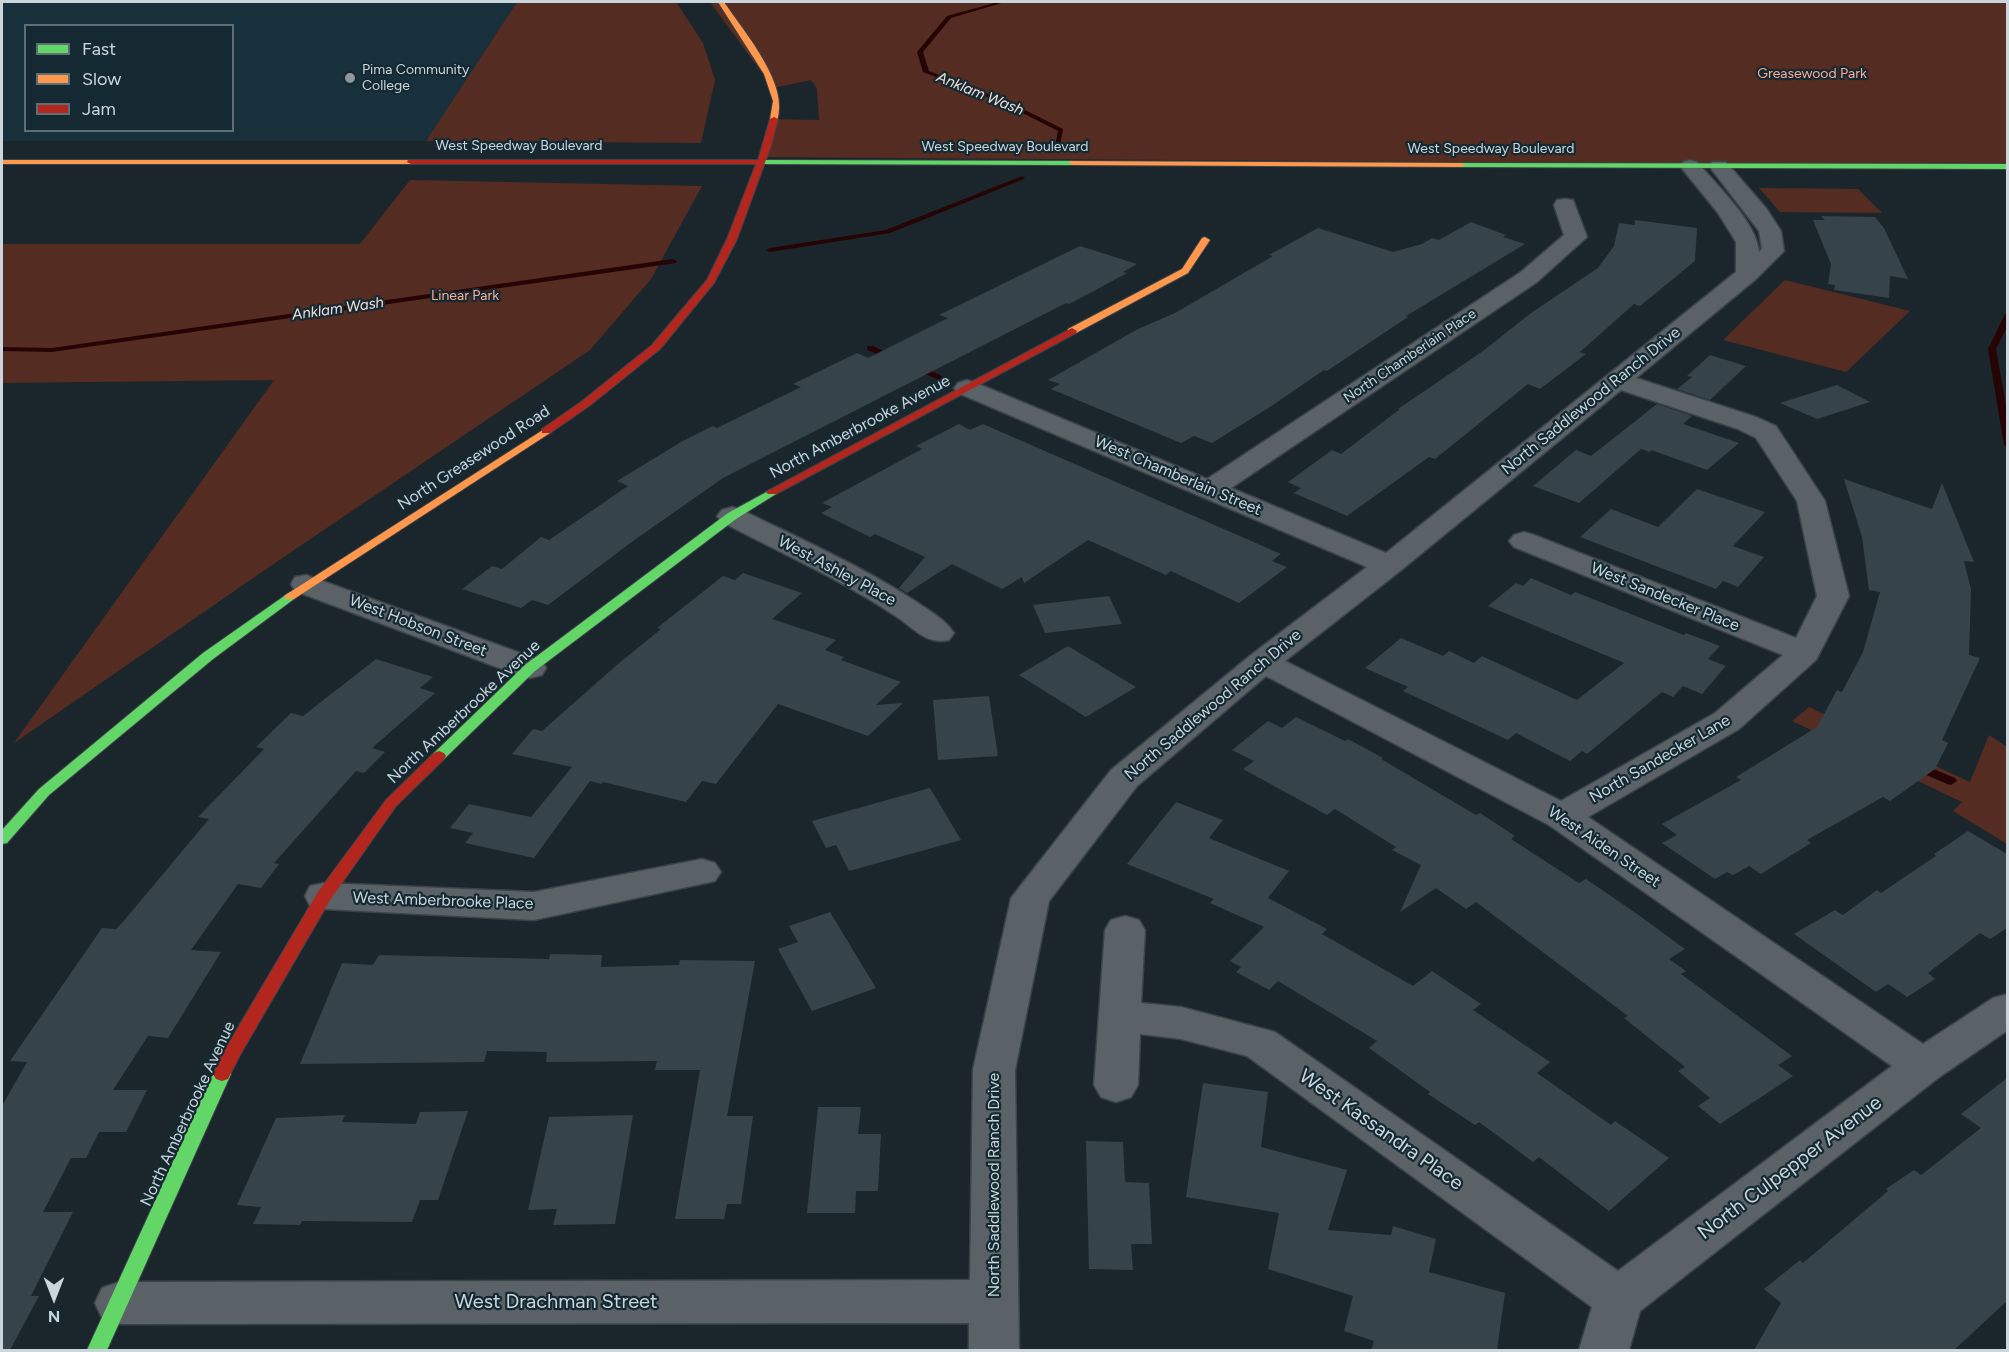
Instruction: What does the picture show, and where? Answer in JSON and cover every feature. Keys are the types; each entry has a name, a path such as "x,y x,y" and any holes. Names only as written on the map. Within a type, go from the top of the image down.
{"main road":[{"name":"North Greasewood Road","path":"2,839 53,784 208,656 306,584 510,456 585,404 656,347 711,281 732,239 775,117 777,101 775,89 751,46 721,2"},
{"name":"West Speedway Boulevard","path":"2,162 760,162 2007,167"},
{"name":"North Amberbrooke Avenue","path":"97,1350 232,1053 324,896 391,803 530,668 732,516 780,487 1185,271 1205,240"}],"street":[{"path":"1690,166 1727,210 1747,243 1748,274"},
{"name":"North Saddlewood Ranch Drive","path":"994,1350 994,1070 1030,898 1124,778 1263,662 1389,565 1618,380 1773,251 1770,231 1719,166"},
{"name":"North Chamberlain Place","path":"1211,489 1529,277 1576,237 1565,205"},
{"name":"North Sandecker Lane","path":"1562,816 1727,722 1805,653 1833,596 1811,501 1769,431 1618,380"},
{"name":"West Chamberlain Street","path":"966,388 1389,565"},
{"name":"West Ashley Place","path":"732,516 879,591 919,617 938,633"},
{"name":"West Sandecker Place","path":"1524,541 1805,653"},
{"name":"West Hobson Street","path":"306,584 530,668"},
{"name":"West Aiden Street","path":"1263,662 1562,816 1923,1066"},
{"name":"West Amberbrooke Place","path":"324,896 534,906 702,872"},
{"path":"1116,1085 1125,930"},
{"name":"North Culpepper Avenue","path":"1619,1299 1923,1066 2007,1009"},
{"name":"West Kassandra Place","path":"1120,1016 1181,1023 1260,1043 1619,1299"},
{"path":"1604,1350 1619,1299"},
{"name":"West Drachman Street","path":"119,1303 994,1301"}],"shaded area":[{"name":"Pima Community College","path":"2,2 517,2 426,141 2,141"}],"green space":[{"path":"517,2 676,2 703,43 715,80 701,143 426,141"},
{"name":"Greasewood Park","path":"710,2 2007,2 2007,166 762,157 770,119 819,120 817,89 811,80 773,88"},
{"name":"Linear Park","path":"410,180 702,186 651,279 590,350 14,743 274,380 2,383 2,244 360,244"},
{"path":"1759,188 1858,189 1882,213 1780,212"},
{"path":"1785,280 1910,311 1846,372 1723,340"},
{"path":"1809,707 1970,782 1989,735 2007,747 2007,844 1953,811 1962,802 1792,721"}],"building":[{"path":"1821,216 1875,217 1884,228 1908,279 1890,276 1889,298 1834,290 1835,285 1828,284 1831,264 1813,220 1825,220"},
{"path":"1635,220 1697,228 1695,261 1640,306 1634,304 1580,352 1586,354 1540,389 1528,384 1435,459 1429,457 1347,516 1294,493 1301,488 1288,482 1332,450 1341,454 1400,409 1398,409 1483,351 1531,313 1598,268 1614,246 1619,223 1635,225"},
{"path":"1471,222 1506,235 1503,237 1525,244 1406,316 1408,317 1327,371 1324,370 1212,443 1194,436 1181,443 1051,389 1060,384 1048,380 1138,329 1175,313 1273,256 1269,255 1318,228 1393,252 1422,244 1432,238 1439,240"},
{"path":"1080,246 1137,264 1123,272 1127,273 1069,304 1066,303 723,478 633,541 548,605 532,600 521,608 462,589 492,566 502,569 541,537 549,540 628,486 617,481 681,442 713,426 717,428 801,387 793,384 857,353 868,358 948,318 939,315"},
{"path":"1710,355 1746,366 1710,400 1677,389 1692,377 1687,376"},
{"path":"1837,385 1870,402 1817,419 1780,403"},
{"path":"1657,404 1692,416 1683,424 1739,443 1707,470 1651,450 1650,452 1641,449 1579,503 1533,486 1576,450 1591,456"},
{"path":"959,424 970,430 983,424 1281,554 1272,561 1287,567 1239,603 1171,571 1166,575 1088,540 1024,583 1022,577 1002,589 952,564 907,593 899,588 925,557 875,534 870,537 821,513 832,507 822,503 922,449 916,446"},
{"path":"1844,479 1932,509 1942,483 1974,562 1964,561 1971,589 1969,655 1980,658 1942,740 1948,743 1935,769 1890,801 1883,797 1807,840 1811,843 1761,874 1749,866 1733,875 1727,872 1715,879 1662,843 1677,835 1662,824 1741,780 1736,777 1817,727 1837,690 1842,692 1863,652 1880,592 1869,590 1862,537"},
{"path":"1697,489 1765,512 1733,546 1764,557 1738,587 1723,581 1716,589 1580,537 1611,509 1658,527"},
{"path":"743,573 802,593 772,619 836,640 825,650 844,657 841,660 901,682 876,705 903,703 868,736 778,704 716,784 702,781 686,802 603,782 601,784 590,781 534,858 465,843 473,833 450,828 469,804 531,817 572,767 512,754 533,729 542,731 661,629 657,628 723,576 735,580"},
{"path":"1531,578 1571,595 1575,592 1684,635 1686,633 1720,646 1708,659 1726,666 1702,694 1683,686 1673,697 1662,692 1587,754 1582,751 1570,761 1516,733 1508,740 1403,691 1408,687 1365,668 1401,638 1443,656 1449,651 1474,663 1482,656 1577,700 1624,663 1488,606 1516,583 1523,586"},
{"path":"1109,596 1122,624 1045,633 1033,605"},
{"path":"1068,646 1136,687 1086,717 1019,675"},
{"path":"376,659 433,677 420,688 435,693 372,748 385,752 364,773 356,771 274,863 279,864 261,888 238,884 191,950 221,952 168,1038 148,1036 113,1090 147,1090 126,1132 99,1132 86,1158 71,1158 43,1212 73,1212 31,1296 39,1296 10,1350 2,1350 2,1106 27,1062 10,1061 102,928 116,929 122,923 209,819 198,817 264,749 256,747 291,713 303,716"},
{"path":"989,696 998,756 938,760 933,700"},
{"path":"1296,717 1345,741 1348,739 1476,815 1480,813 1515,836 1511,839 1579,883 1586,879 1640,916 1685,949 1669,959 1686,971 1681,974 1792,1056 1778,1065 1793,1076 1720,1124 1698,1106 1710,1098 1678,1071 1685,1067 1624,1018 1628,1016 1476,902 1466,909 1436,888 1400,912 1421,865 1392,850 1396,847 1335,809 1327,815 1243,769 1254,761 1232,750 1268,721 1282,728"},
{"path":"930,788 961,840 849,871 836,845 826,848 812,821"},
{"path":"1176,802 1223,820 1209,838 1289,871 1268,898 1327,929 1322,934 1413,986 1432,971 1481,1004 1473,1010 1550,1062 1537,1073 1611,1125 1615,1121 1669,1158 1609,1211 1539,1157 1533,1162 1479,1122 1475,1125 1428,1094 1430,1092 1369,1048 1377,1041 1278,981 1269,990 1236,972 1241,967 1230,961 1264,927 1210,903 1214,899 1127,864"},
{"path":"1968,831 2007,854 2007,928 1990,939 1980,933 1928,973 1935,979 1907,997 1888,984 1876,992 1794,934 1835,910 1843,915 1877,890 1881,893"},
{"path":"830,912 876,988 812,1011 778,949 798,942 789,926"},
{"path":"550,954 602,955 601,967 679,965 680,960 755,961 727,1116 753,1116 741,1204 727,1204 724,1219 675,1219 700,1070 655,1070 657,1061 546,1062 547,1052 487,1051 484,1062 300,1064 342,963 373,965 379,955 549,959"},
{"path":"2007,1078 2007,1301 1954,1350 1754,1350 1781,1303 1764,1289 1800,1260 1803,1263 1888,1191 1886,1189 1914,1170 1921,1175 1981,1128 1961,1114"},
{"path":"1203,1083 1268,1092 1261,1147 1347,1170 1328,1230 1391,1235 1393,1226 1436,1239 1429,1272 1505,1293 1497,1350 1371,1350 1374,1341 1344,1331 1353,1296 1268,1269 1279,1213 1186,1197"},
{"path":"818,1107 861,1107 858,1134 881,1134 878,1191 856,1191 855,1213 807,1213"},
{"path":"468,1111 438,1200 420,1200 412,1222 302,1221 300,1225 253,1224 261,1207 237,1205 276,1118 345,1115 342,1122 416,1124 420,1112"},
{"path":"633,1115 615,1224 553,1225 557,1209 528,1210 549,1117"},
{"path":"1086,1141 1123,1142 1125,1182 1149,1183 1152,1244 1131,1244 1133,1270 1089,1269"}],"waterway":[{"name":"Anklam Wash","path":"1002,2 949,17 920,52 926,72 1007,103 1061,130 1057,150"},
{"name":"Anklam Wash","path":"770,250 888,232 1022,178"},
{"name":"Anklam Wash","path":"2,349 52,350 673,261"},
{"path":"2008,316 1992,349 2008,445"},
{"path":"870,348 892,357"},
{"path":"918,368 942,378"},
{"path":"1919,767 1951,781"}],"traffic: fast":[{"path":"759,162 1073,163"},
{"path":"1461,165 2008,167"},
{"path":"439,756 530,668 732,516 772,492"},
{"path":"2,839 44,792 208,656 290,596"},
{"path":"97,1350 222,1074"}],"traffic: slow":[{"path":"721,2 768,74 777,101 774,119"},
{"path":"2,162 411,162"},
{"path":"1073,163 1461,165"},
{"path":"1072,331 1185,271 1205,240"},
{"path":"290,596 546,431"}],"traffic: jam":[{"path":"546,431 585,404 656,347 711,281 732,239 767,146 774,119"},
{"path":"411,162 759,162"},
{"path":"772,492 1072,331"},
{"path":"222,1074 324,896 391,803 439,756"}],"place":[{"name":"Pima Community College","path":"350,78"}]}
